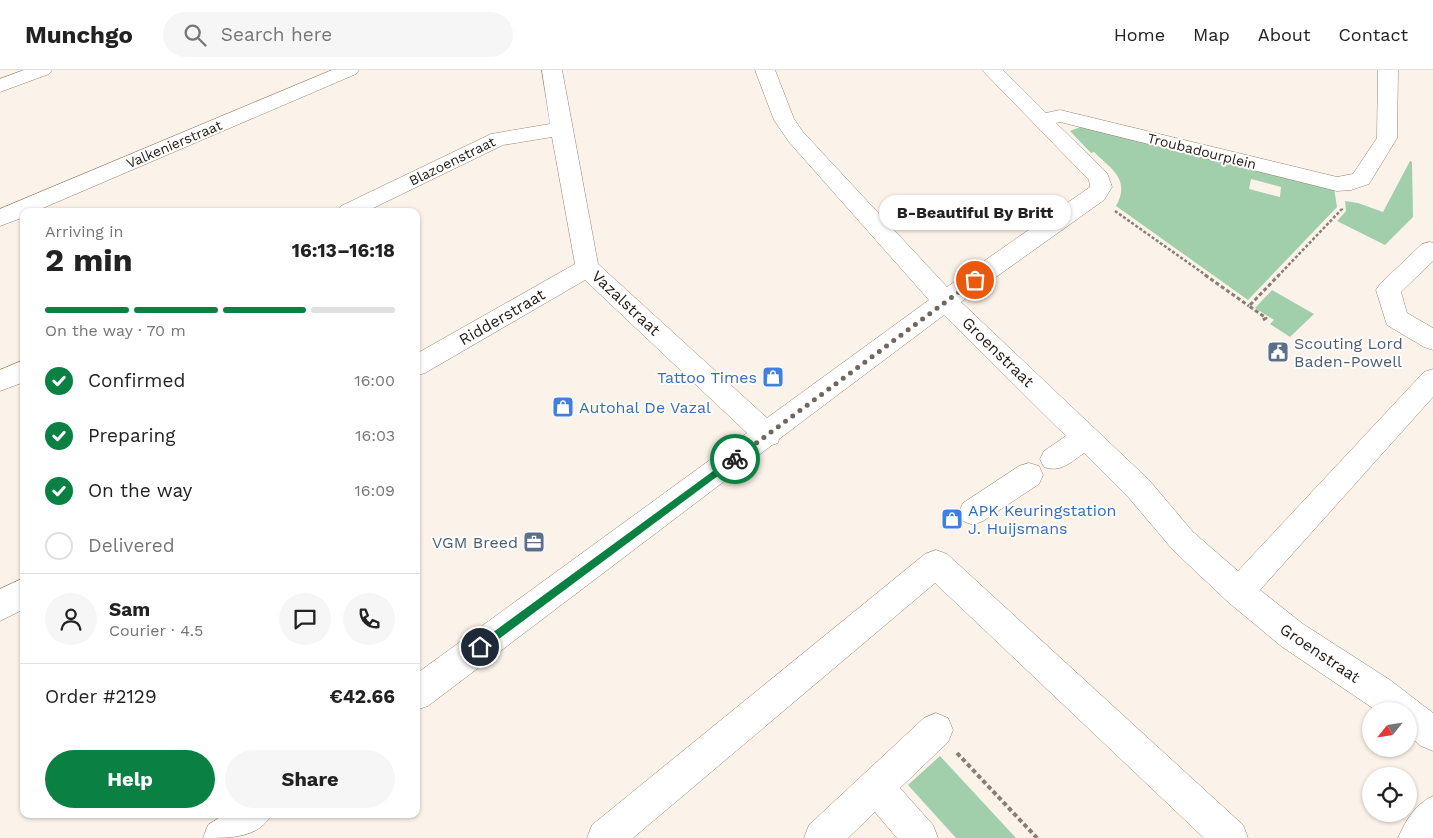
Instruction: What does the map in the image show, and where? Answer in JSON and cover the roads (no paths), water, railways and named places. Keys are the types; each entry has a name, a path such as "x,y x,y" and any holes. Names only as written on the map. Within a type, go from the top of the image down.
{"street":[{"path":"0,86 42,70"},
{"name":"Valkenierstraat","path":"24,208 349,70"},
{"name":"Vazalstraat","path":"552,70 587,268 768,434"},
{"name":"Groenstraat","path":"765,70 784,120 796,137 945,301 1139,489 1183,541 1239,592 1292,635 1392,702"},
{"path":"420,691 945,301 1094,196 1101,187 1099,178 992,70"},
{"name":"Troubadourplein","path":"1042,120 1060,116 1337,184 1351,183 1361,179 1387,138 1388,70"},
{"name":"Blazoenstraat","path":"355,208 498,139 561,129"},
{"name":"Valkenierstraat","path":"0,218 20,210"},
{"path":"1430,250 1388,290 1396,318 1433,340"},
{"name":"Ridderstraat","path":"420,364 587,268"},
{"path":"0,381 20,372"},
{"path":"1239,592 1433,379"},
{"path":"1054,458 1086,437"},
{"path":"972,512 1028,475"},
{"path":"605,838 936,564 1230,838"},
{"path":"0,606 20,594"},
{"path":"1418,722 1433,734"},
{"path":"822,838 936,730"},
{"path":"876,786 920,838"},
{"path":"1416,838 1433,814"},
{"path":"221,838 248,818"}],"place":[{"name":"B-Beautiful By Britt","path":"975,280"},
{"name":"Scouting Lord Baden-Powell","path":"1278,352"},
{"name":"Tattoo Times","path":"773,377"},
{"name":"Autohal De Vazal","path":"563,407"},
{"name":"APK Keuringstation J. Huijsmans","path":"952,519"},
{"name":"VGM Breed","path":"534,542"}]}
